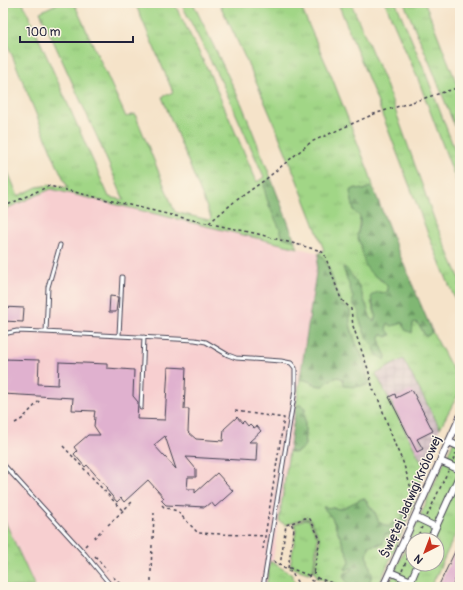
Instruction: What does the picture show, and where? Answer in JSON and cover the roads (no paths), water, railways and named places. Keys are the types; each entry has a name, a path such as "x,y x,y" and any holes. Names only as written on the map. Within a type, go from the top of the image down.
{"street":[{"name":"Świętej Jadwigi Królowej","path":"383,587 460,417"},
{"path":"449,442 459,446"},
{"path":"440,461 460,470"},
{"path":"434,532 460,474"},
{"path":"415,517 436,527"},
{"path":"390,572 411,581 415,572"}],"lane":[{"path":"46,332 48,287 60,245"},
{"path":"119,335 122,278"},
{"path":"3,334 17,331 46,332 119,335 206,342 236,358 281,360 291,363 295,368 295,390 263,587"},
{"path":"142,408 144,337"},
{"path":"3,464 112,587"}]}
